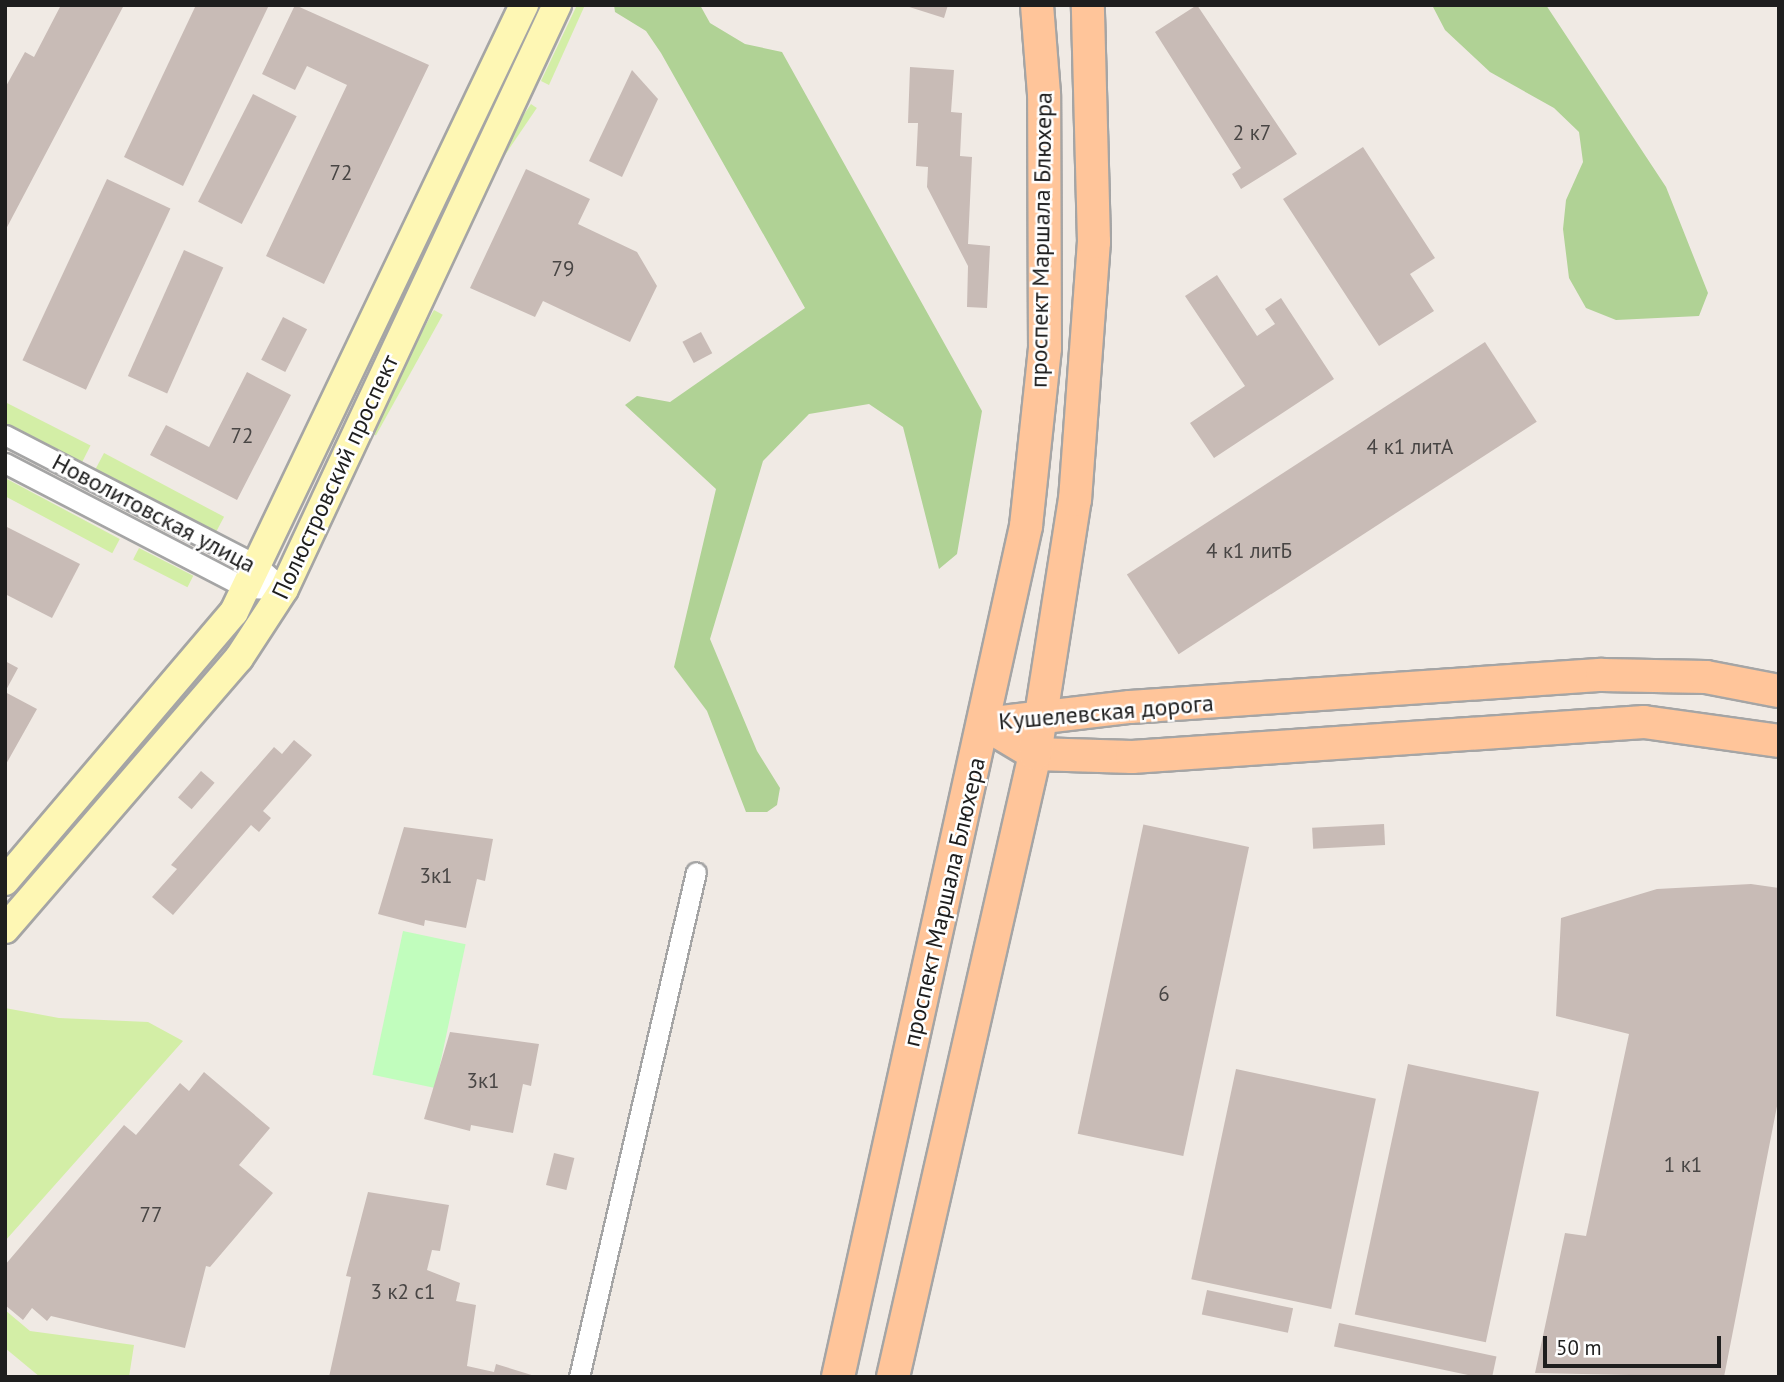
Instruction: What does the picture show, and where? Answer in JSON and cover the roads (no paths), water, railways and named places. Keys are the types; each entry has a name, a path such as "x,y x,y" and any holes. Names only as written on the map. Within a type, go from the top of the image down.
{"main road":[{"name":"Полюстровский проспект","path":"5,881 215,639 251,576 524,5"},
{"name":"Полюстровский проспект","path":"5,929 239,658 284,589 556,5"},
{"name":"проспект Маршала Блюхера","path":"838,1377 985,724 1026,526 1045,348 1044,94 1037,5"},
{"name":"проспект Маршала Блюхера","path":"893,1377 1043,715 1090,357 1094,228 1088,5"},
{"name":"Кушелевская дорога","path":"985,724 1043,715 1602,675 1706,677 1779,691"},
{"name":"Кушелевская дорога","path":"985,724 1035,754 1132,757 1644,722 1704,726 1779,740"}],"street":[{"name":"Новолитовская улица","path":"5,435 251,576"},
{"name":"Новолитовская улица","path":"5,463 284,589"},
{"path":"579,1377 696,872"}]}
